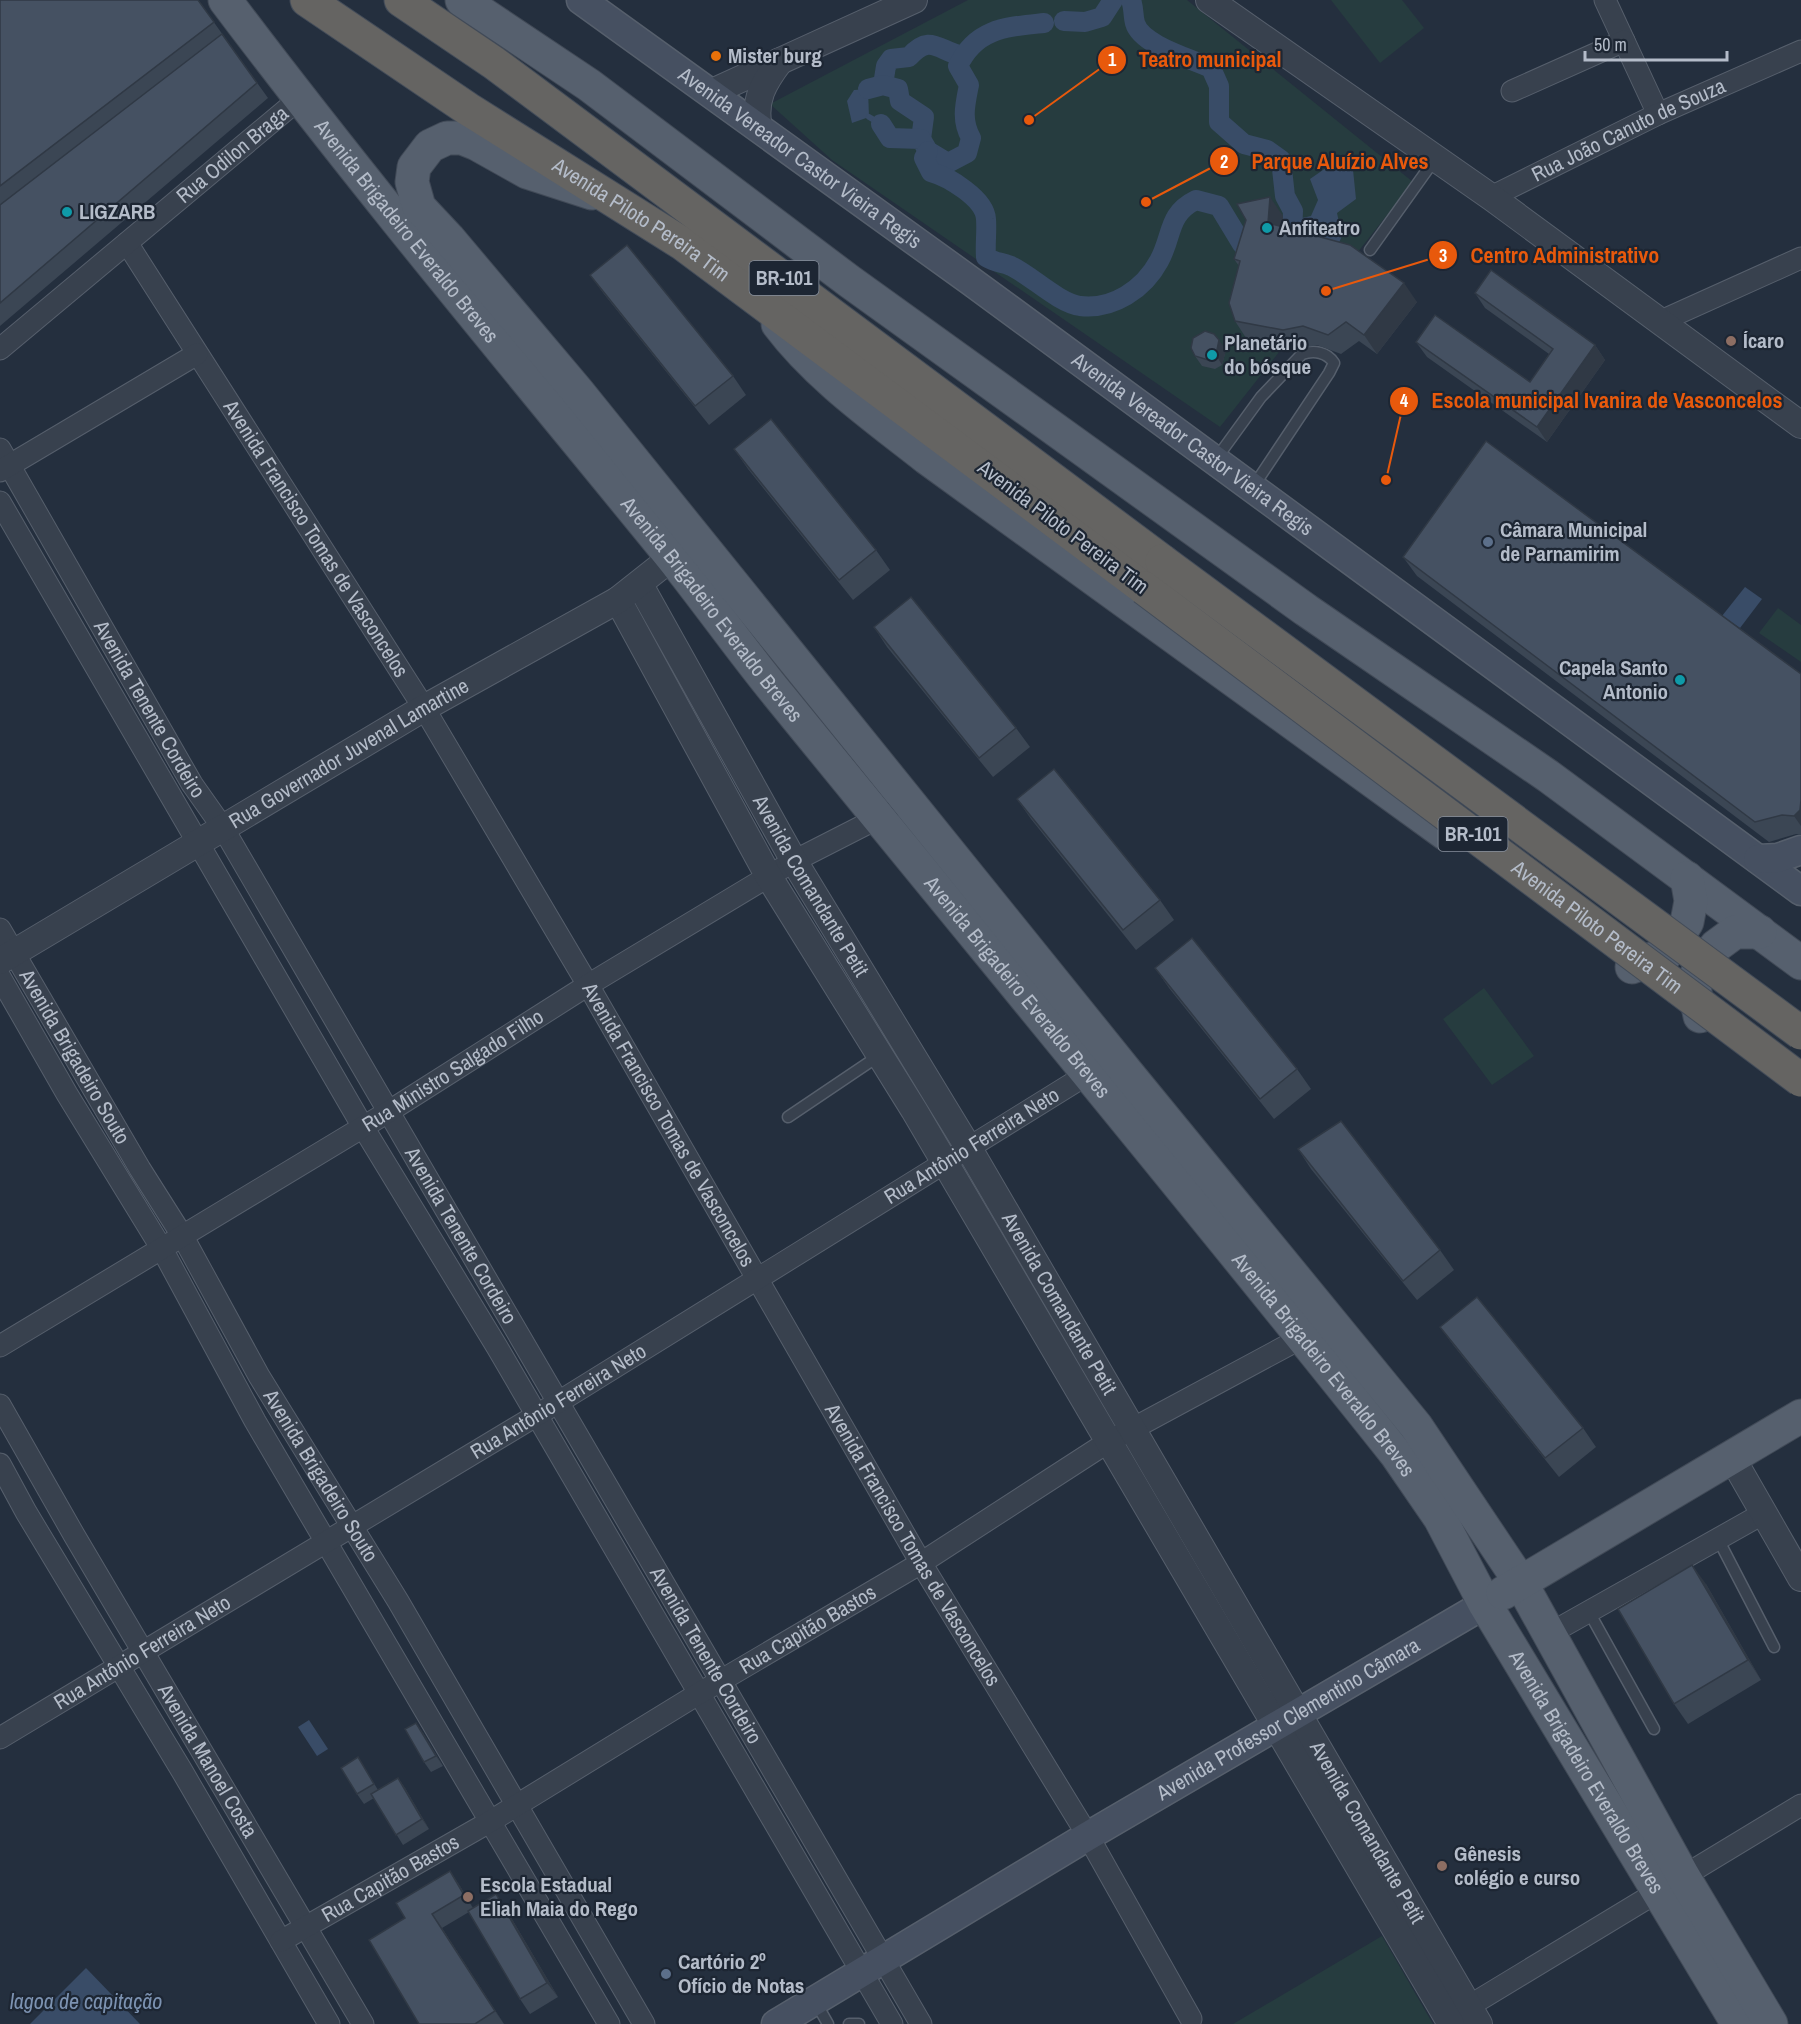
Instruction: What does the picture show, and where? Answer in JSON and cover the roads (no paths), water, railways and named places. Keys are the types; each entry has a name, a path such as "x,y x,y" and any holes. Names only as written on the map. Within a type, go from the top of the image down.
{"highway":[{"name":"Avenida Piloto Pereira Tim","path":"307,0 606,198 684,244 1801,1080"},
{"name":"Avenida Piloto Pereira Tim","path":"401,0 504,70 1801,1034"}],"main road":[{"name":"Avenida Brigadeiro Everaldo Breves","path":"225,0 243,32 589,459 684,549 909,801 1101,1066 1303,1337 1396,1454 1440,1518 1485,1604 1670,1883 1771,2024"},
{"path":"462,0 589,85 859,288 1306,610 1548,776 1801,963"},
{"name":"Avenida Vereador Castor Vieira Regis","path":"581,0 1215,460 1801,891"},
{"name":"Avenida Brigadeiro Everaldo Breves","path":"606,198 528,171 462,138 447,138 430,146 414,167 412,182 419,207 449,239 578,392 684,549 778,695 880,817 1416,1426 1521,1583 1549,1635 1738,2024"},
{"path":"764,302 779,326 824,374 927,458 1801,1091"},
{"path":"1758,859 1779,858 1801,850"},
{"path":"1632,967 1667,953 1688,922 1691,901 1687,878"},
{"path":"1700,1016 1693,983 1700,967 1716,946 1735,932 1760,932"},
{"name":"Avenida Professor Clementino Câmara","path":"776,2024 821,2012 873,1966 1088,1836 1801,1416"}],"street":[{"path":"710,93 914,0"},
{"path":"1209,0 1491,197 1801,425"},
{"path":"1605,0 1658,114"},
{"path":"1512,91 1624,41"},
{"name":"Rua João Canuto de Souza","path":"1491,197 1658,114 1801,51"},
{"path":"759,128 756,111 760,93 781,61"},
{"name":"Rua Odilon Braga","path":"0,349 299,99"},
{"name":"Avenida Francisco Tomas de Vasconcelos","path":"127,243 424,708 588,985 921,1563 1088,1836 1191,2019"},
{"path":"1659,322 1801,258"},
{"path":"3,461 197,354"},
{"name":"Avenida Tenente Cordeiro","path":"3,461 192,784 223,828 719,1681 873,1966 892,2024"},
{"name":"Avenida Tenente Cordeiro","path":"0,502 363,1127 497,1347 698,1694 873,1966 921,2024"},
{"name":"Rua Governador Juvenal Lamartine","path":"7,957 424,708 618,600 684,549"},
{"name":"Avenida Comandante Petit","path":"640,585 794,861 968,1147 1132,1429 1288,1720 1462,2019"},
{"name":"Avenida Comandante Petit","path":"618,600 770,877 880,1055 1108,1442 1288,1720"},
{"name":"Rua Ministro Salgado Filho","path":"0,1347 388,1112 588,985 794,861 909,801"},
{"name":"Avenida Brigadeiro Souto","path":"0,929 7,957 183,1237 259,1376 518,1805 644,2024"},
{"name":"Avenida Brigadeiro Souto","path":"0,977 67,1094 162,1249 255,1421 609,2024"},
{"name":"Rua Antônio Ferreira Neto","path":"0,1738 536,1416 1101,1066"},
{"path":"1034,1317 1058,1302"},
{"name":"Rua Capitão Bastos","path":"281,1941 491,1821 719,1681 921,1563 1108,1442 1303,1337"},
{"name":"Avenida Manoel Costa","path":"0,1405 363,2024"},
{"path":"1731,1456 1801,1578"},
{"name":"Avenida Manoel Costa","path":"0,1464 329,2024"},
{"path":"1549,1635 1764,1513"},
{"path":"1462,2019 1670,1883 1801,1805"}],"lane":[{"path":"1370,250 1435,159"},
{"path":"1215,460 1261,397 1302,354 1318,352 1330,358 1334,363 1329,373 1253,488"},
{"path":"788,1117 880,1055"},
{"path":"1718,1539 1774,1647"},
{"path":"1589,1612 1654,1729"},
{"path":"849,2024 859,2024"}],"water":[{"path":"868,89 869,117 852,123 847,101 854,90"},
{"path":"1346,154 1352,160 1356,199 1337,213 1342,236 1338,245 1292,233 1293,220 1311,216 1318,200 1310,179"},
{"path":"1745,587 1762,599 1740,628 1722,616"},
{"path":"309,1720 328,1749 317,1756 298,1727"},
{"name":"lagoa de capitação","path":"86,1968 140,2024 30,2024"}],"waterway":[{"path":"1064,21 1085,22 1102,17 1113,0"},
{"path":"928,151 924,158 931,172 965,190 984,211 986,257 1019,270 1071,304 1104,305 1136,289 1159,261 1175,219 1180,212 1196,200 1219,206 1242,244 1255,250 1284,242 1292,233 1293,211 1285,196 1281,160 1267,150 1244,144 1219,122 1219,86 1211,68 1157,45 1147,38 1139,31 1135,23 1131,0"},
{"path":"881,124 890,138 921,139 928,151 948,163 967,153 971,138 965,119 969,85 958,66 965,53 983,37 993,32 1005,28 1044,23"},
{"path":"883,85 886,66 891,59 909,57 923,46 935,46 963,56"},
{"path":"868,89 883,85 898,89 900,101 924,117 921,139"},
{"path":"869,117 881,124"}],"place":[{"name":"Mister burg","path":"716,56"},
{"name":"Teatro municipal","path":"1029,120"},
{"name":"Parque Aluízio Alves","path":"1146,202"},
{"name":"LIGZARB","path":"67,212"},
{"name":"Anfiteatro","path":"1267,228"},
{"name":"Centro Administrativo","path":"1326,291"},
{"name":"Ícaro","path":"1731,341"},
{"name":"Planetário do bósque","path":"1212,355"},
{"name":"Escola municipal Ivanira de Vasconcelos","path":"1386,480"},
{"name":"Câmara Municipal de Parnamirim","path":"1488,542"},
{"name":"Capela Santo Antonio","path":"1680,680"},
{"name":"Gênesis colégio e curso","path":"1442,1866"},
{"name":"Escola Estadual Eliah Maia do Rego","path":"468,1897"},
{"name":"Cartório 2º Ofício de Notas","path":"666,1974"}]}
